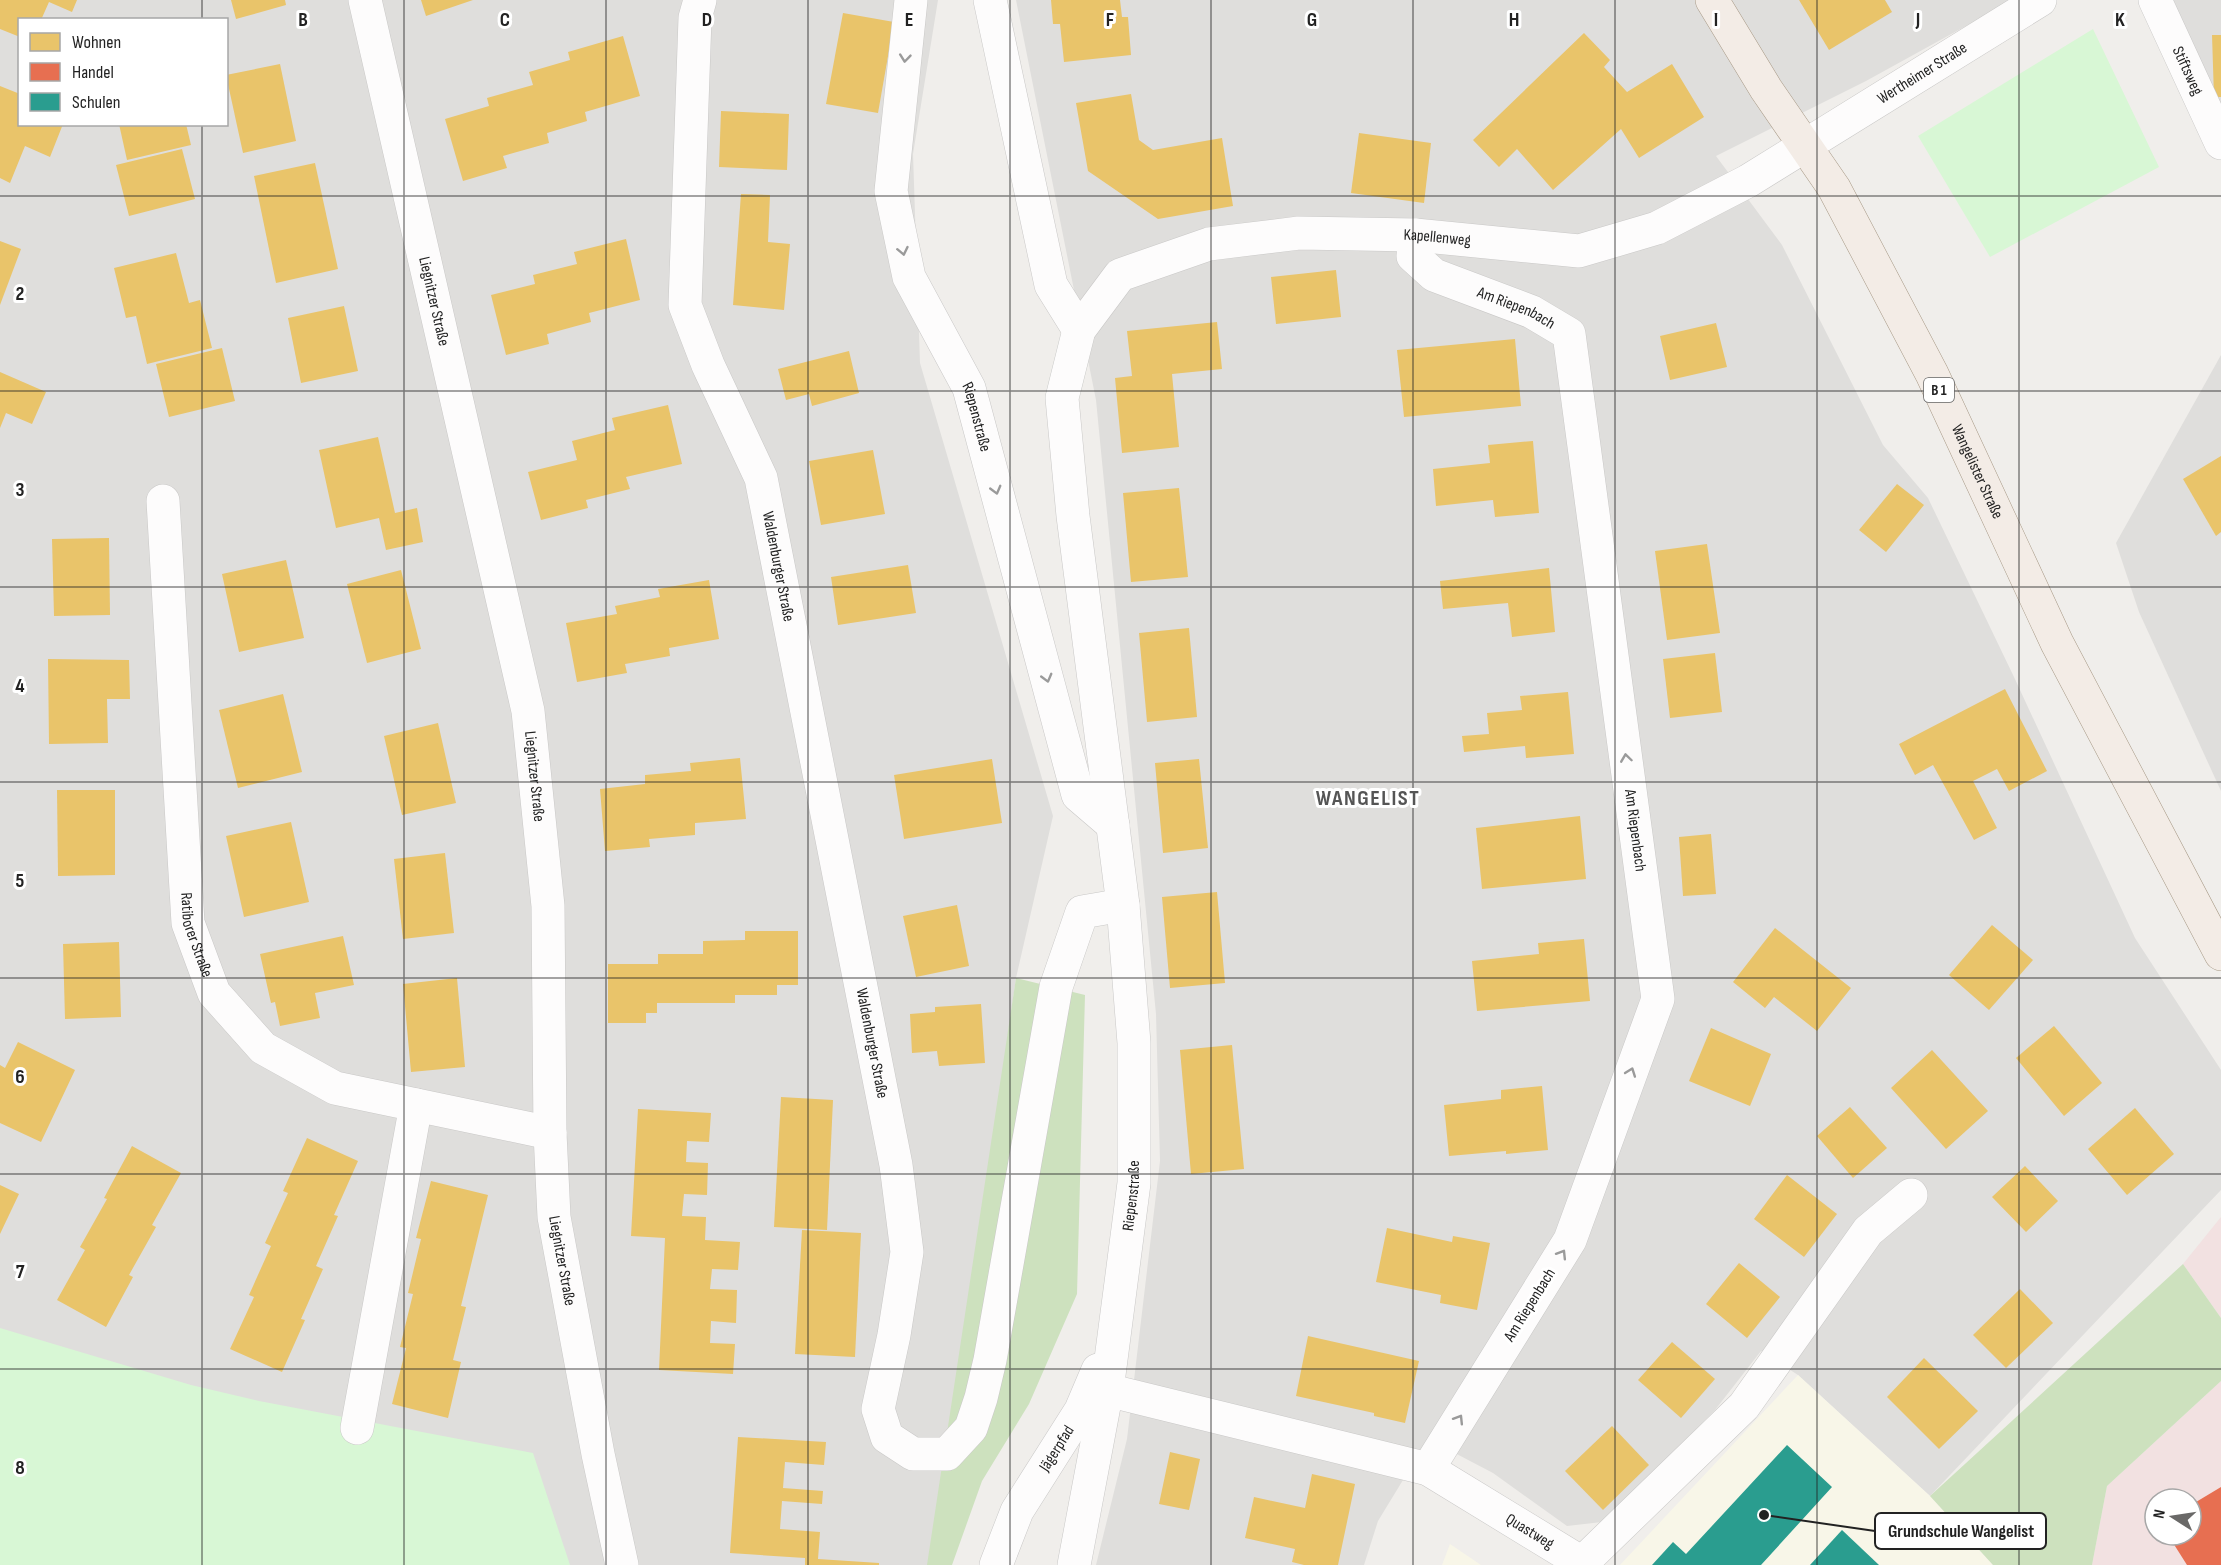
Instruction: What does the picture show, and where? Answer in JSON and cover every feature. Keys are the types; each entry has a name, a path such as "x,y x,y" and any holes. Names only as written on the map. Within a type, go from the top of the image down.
{"main road":[{"name":"Wangelister Straße","path":"1712,0 1804,146 1834,188 1932,374 2057,643 2221,954"}],"street":[{"name":"Liegnitzer Straße","path":"365,0 528,711 548,906 550,1133 554,1217 598,1454 622,1565"},
{"name":"Waldenburger Straße","path":"700,0 695,18 685,305 708,365 760,478 786,604 896,1165 906,1252 894,1335 878,1409 887,1437 913,1454 946,1454 971,1428 990,1360 1056,987 1082,912 1123,905"},
{"name":"Riepenstraße","path":"911,0 891,191 909,277 969,388 1078,795 1113,825"},
{"path":"990,0 1051,285 1079,330"},
{"name":"Wertheimer Straße","path":"1804,146 2040,0"},
{"name":"Stiftsweg","path":"2155,0 2221,143"},
{"name":"Kapellenweg","path":"1079,330 1120,275 1209,244 1299,233 1414,235 1579,251 1658,228 1748,181 1804,146"},
{"name":"Am Riepenbach","path":"1414,235 1413,256 1434,275 1532,312 1569,334 1658,999 1570,1240 1428,1469"},
{"name":"Riepenstraße","path":"1074,1565 1107,1390 1134,1182 1134,1043 1123,905 1072,516 1062,398 1079,330"},
{"name":"Ratiborer Straße","path":"164,501 188,923 214,993 263,1048 335,1088 550,1133"},
{"path":"357,1428 416,1105"},
{"name":"Quastweg","path":"1107,1390 1428,1469 1582,1563 1743,1406 1868,1231 1911,1195"},
{"name":"Jägerpfad","path":"996,1565 1017,1511 1081,1410 1115,1330"}],"shaded area":[{"path":"0,0 938,0 913,154 920,363 1053,816 1016,978 933,1565 0,1565"},
{"path":"1016,0 2013,0 1866,81 1716,156 1782,245 1883,445 1928,498 2135,938 2221,1070 2221,1190 1930,1496 1798,1375 1761,1351 1715,1410 1602,1522 1567,1526 1493,1473 1428,1439 1378,1521 1364,1565 1096,1565 1127,1439 1160,1161 1156,1014 1096,400"},
{"path":"2168,0 2221,0 2221,119"},
{"path":"2221,355 2221,791 2139,612 2116,543"},
{"path":"2221,1217 2221,1318 2183,1264"},
{"path":"1798,1375 1930,1496 1993,1565 1620,1565"},
{"path":"2221,1381 2221,1565 2092,1565 2107,1486"},
{"path":"1450,1544 1481,1565 1442,1565"}],"green space":[{"path":"2093,29 2159,167 1990,257 1918,136"},
{"path":"1016,978 1085,995 1077,1294 1029,1404 982,1481 952,1565 927,1565"},
{"path":"2183,1264 2221,1318 2221,1381 2107,1486 2092,1565 1993,1565 1930,1496"},
{"path":"0,1328 191,1385 259,1401 533,1453 570,1565 0,1565"}],"building: Wohnen":[{"path":"0,0 77,0 72,12 49,2 42,18 18,18 18,36 0,29"},
{"path":"231,0 285,0 286,5 236,19"},
{"path":"421,0 473,0 426,16"},
{"path":"1051,0 1120,0 1122,17 1128,17 1131,55 1064,62 1060,24 1053,24"},
{"path":"1799,0 1885,0 1892,12 1829,50"},
{"path":"843,13 894,22 878,113 826,104"},
{"path":"1584,33 1610,60 1604,67 1627,92 1672,64 1704,117 1639,158 1621,129 1553,190 1517,149 1499,167 1473,140"},
{"path":"2212,35 2221,35 2221,97 2214,97"},
{"path":"623,36 640,96 585,112 587,121 547,133 549,143 503,156 507,168 463,181 445,119 489,106 487,98 533,85 529,72 570,60 568,52"},
{"path":"280,64 296,141 243,153 228,84 228,75"},
{"path":"0,86 18,93 18,126 62,126 50,157 25,146 10,183 0,178"},
{"path":"1131,94 1139,140 1153,150 1222,138 1233,206 1158,219 1088,171 1076,103"},
{"path":"721,111 789,114 787,170 719,167"},
{"path":"119,126 186,126 191,145 127,160"},
{"path":"1359,133 1431,143 1424,203 1351,193"},
{"path":"182,149 195,199 129,216 116,165"},
{"path":"315,163 338,269 276,283 254,176"},
{"path":"741,194 770,195 768,242 790,244 784,310 733,305"},
{"path":"626,239 640,300 589,313 591,322 547,334 549,344 506,355 491,295 535,284 533,275 577,264 574,252"},
{"path":"0,241 21,249 0,305"},
{"path":"176,253 189,303 200,300 212,348 147,364 136,316 126,318 114,268"},
{"path":"1336,270 1341,317 1276,324 1271,277"},
{"path":"344,306 358,371 301,383 288,318"},
{"path":"1217,322 1222,369 1172,374 1179,447 1122,453 1115,378 1132,376 1127,331"},
{"path":"1716,323 1727,367 1670,380 1660,336"},
{"path":"1515,339 1521,406 1404,417 1397,350"},
{"path":"222,348 235,401 169,417 156,364"},
{"path":"849,351 859,393 812,406 809,394 786,400 778,369"},
{"path":"0,372 46,392 32,424 6,413 0,428"},
{"path":"668,405 682,464 626,477 630,489 586,500 588,508 541,520 528,472 577,460 572,441 615,430 612,418"},
{"path":"378,437 395,513 417,508 423,542 386,550 379,518 336,528 319,450"},
{"path":"1533,441 1539,513 1495,517 1493,500 1436,506 1433,469 1490,463 1488,445"},
{"path":"873,450 885,514 821,525 809,461"},
{"path":"2221,456 2221,532 2216,536 2183,479"},
{"path":"1897,484 1924,505 1886,552 1859,530"},
{"path":"1179,488 1188,577 1131,582 1123,493"},
{"path":"109,538 110,615 54,616 52,539"},
{"path":"1707,544 1720,633 1667,640 1655,551"},
{"path":"286,560 304,638 239,652 222,574"},
{"path":"908,565 916,613 838,625 831,577"},
{"path":"1549,568 1555,632 1512,637 1508,603 1443,609 1440,581"},
{"path":"401,570 421,649 367,663 347,584"},
{"path":"709,580 719,639 669,648 670,656 625,664 627,673 577,682 566,623 617,614 615,606 660,597 658,589"},
{"path":"1189,628 1197,717 1147,722 1139,633"},
{"path":"1715,653 1722,712 1670,718 1663,659"},
{"path":"48,659 129,660 130,699 107,699 108,743 49,744"},
{"path":"2005,689 2047,771 2009,791 1997,769 1973,781 1997,828 1974,840 1933,765 1915,775 1899,744"},
{"path":"1568,692 1574,754 1526,758 1525,746 1464,752 1462,736 1489,734 1487,713 1522,710 1520,696"},
{"path":"283,694 302,772 238,788 219,710"},
{"path":"438,723 456,803 402,815 384,736"},
{"path":"740,758 746,819 695,823 695,835 649,839 650,847 605,851 600,789 645,784 645,775 691,771 690,763"},
{"path":"992,759 1002,823 904,839 894,775"},
{"path":"1199,759 1208,848 1163,853 1155,763"},
{"path":"57,790 115,790 115,875 58,876"},
{"path":"1580,816 1586,879 1482,889 1476,828"},
{"path":"291,822 309,902 244,917 226,836"},
{"path":"1711,834 1716,894 1683,896 1679,837"},
{"path":"445,853 454,933 403,939 394,859"},
{"path":"1217,892 1225,983 1170,988 1162,897"},
{"path":"957,905 969,966 916,977 903,916"},
{"path":"1992,925 2033,960 1989,1010 1949,975"},
{"path":"1775,928 1851,988 1817,1031 1774,997 1765,1008 1733,982"},
{"path":"745,931 798,931 798,985 777,985 777,995 735,995 735,1003 657,1003 657,1013 646,1013 646,1023 608,1023 608,964 658,964 658,954 703,954 703,941 745,940"},
{"path":"343,936 354,985 315,993 320,1018 280,1026 275,1002 271,1003 260,954"},
{"path":"1584,939 1590,1001 1477,1011 1472,961 1539,954 1538,943"},
{"path":"119,942 121,1017 65,1019 63,944"},
{"path":"457,978 465,1067 411,1072 403,984"},
{"path":"981,1004 985,1063 939,1066 937,1051 912,1053 910,1014 935,1012 935,1007"},
{"path":"2054,1026 2102,1083 2064,1116 2016,1058"},
{"path":"1711,1028 1771,1054 1750,1106 1689,1081"},
{"path":"18,1042 75,1070 41,1142 0,1123 0,1065 5,1068"},
{"path":"1232,1045 1244,1169 1191,1174 1180,1050"},
{"path":"1932,1050 1988,1111 1946,1149 1891,1088"},
{"path":"1542,1086 1548,1150 1449,1156 1444,1105 1501,1099 1501,1090"},
{"path":"781,1097 833,1100 827,1230 774,1227"},
{"path":"1850,1107 1887,1148 1853,1178 1817,1136"},
{"path":"2135,1108 2174,1154 2127,1195 2088,1149"},
{"path":"638,1109 711,1113 709,1142 687,1141 686,1162 708,1163 707,1195 684,1194 682,1216 706,1217 705,1240 740,1242 738,1270 712,1269 710,1289 737,1290 736,1323 711,1321 710,1343 735,1344 733,1374 659,1370 665,1238 631,1236"},
{"path":"307,1138 358,1161 334,1215 338,1216 316,1266 323,1269 301,1319 305,1320 282,1372 230,1349 254,1297 249,1295 271,1246 265,1243 288,1193 283,1191"},
{"path":"132,1146 181,1173 152,1225 156,1227 129,1275 133,1277 106,1327 57,1300 85,1250 80,1247 107,1199 104,1198"},
{"path":"2025,1166 2058,1201 2026,1232 1992,1197"},
{"path":"1787,1175 1837,1214 1804,1257 1754,1219"},
{"path":"431,1181 488,1195 461,1306 466,1307 453,1360 461,1362 448,1418 392,1404 406,1348 400,1347 413,1294 408,1293 421,1239 416,1238"},
{"path":"0,1185 19,1194 0,1234"},
{"path":"1387,1228 1452,1242 1453,1236 1490,1243 1477,1310 1440,1303 1441,1295 1376,1282"},
{"path":"802,1230 861,1233 855,1357 795,1354"},
{"path":"1739,1263 1780,1297 1747,1338 1706,1304"},
{"path":"2020,1289 2053,1323 2006,1368 1973,1335"},
{"path":"1308,1336 1419,1361 1405,1423 1374,1416 1374,1413 1296,1396"},
{"path":"1672,1342 1715,1379 1681,1418 1638,1380"},
{"path":"1924,1358 1978,1411 1939,1449 1887,1397"},
{"path":"1612,1426 1649,1465 1603,1510 1565,1471"},
{"path":"738,1437 826,1442 824,1465 785,1462 783,1488 823,1491 822,1504 782,1501 780,1529 820,1532 818,1559 879,1563 879,1565 805,1565 805,1558 730,1553"},
{"path":"1170,1452 1200,1459 1189,1510 1159,1504"},
{"path":"1312,1474 1355,1484 1338,1565 1304,1565 1292,1562 1295,1549 1245,1538 1254,1497 1305,1508"}],"building: Handel":[{"path":"2221,1487 2221,1565 2187,1565 2176,1547 2203,1547 2203,1498"}],"building: Schulen":[{"path":"1787,1445 1832,1487 1761,1565 1652,1565 1673,1542 1686,1554"},
{"path":"1842,1530 1879,1565 1810,1565"}],"place":[{"name":"Grundschule Wangelist","path":"1764,1515"}],"district":[{"name":"WANGELIST","path":"1368,798"}]}
